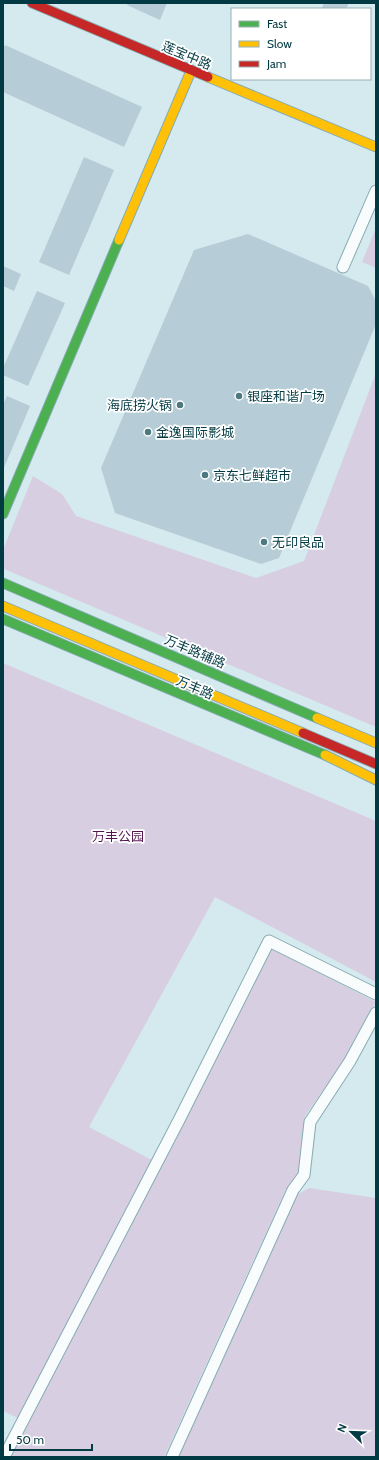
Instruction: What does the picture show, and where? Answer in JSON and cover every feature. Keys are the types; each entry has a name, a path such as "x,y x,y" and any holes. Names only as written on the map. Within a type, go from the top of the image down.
{"street":[{"name":"莲宝中路","path":"32,3 191,71 376,147"},
{"path":"3,514 191,71"},
{"path":"344,267 376,192"},
{"name":"万丰路辅路","path":"3,583 376,743"},
{"name":"万丰路","path":"3,606 376,764"},
{"name":"万丰路","path":"3,619 326,756 376,780"},
{"path":"4,1457 179,1120 269,941 376,994"},
{"path":"172,1457 293,1190 304,1175 310,1122 350,1062 376,1013"}],"green space":[{"path":"376,228 376,268 362,262"},
{"path":"376,373 376,727 4,569 3,550 33,476 62,494 76,516 256,578 304,561"},
{"name":"万丰公园","path":"3,663 376,821 376,982 215,897 89,1127 152,1160 20,1419 3,1411"},
{"path":"272,949 376,1002 346,1057 305,1116 299,1172 285,1191 164,1457 11,1457"},
{"path":"309,1188 376,1198 376,1457 177,1457 295,1196"}],"building":[{"path":"128,3 167,3 160,20 127,5"},
{"path":"324,3 349,3 346,8 322,8"},
{"path":"5,45 142,107 124,147 3,92 3,49"},
{"path":"84,157 114,170 69,275 39,262"},
{"name":"银座和谐广场","path":"248,234 368,286 376,301 376,324 279,558 261,564 115,513 101,468 194,250"},
{"path":"3,266 21,274 14,291 3,286"},
{"path":"37,291 65,303 28,386 3,375 3,368"},
{"path":"7,396 30,406 3,470 3,405"}],"traffic: fast":[{"path":"3,514 119,240"},
{"path":"3,583 317,718"},
{"path":"3,619 325,755"}],"traffic: slow":[{"path":"119,240 191,71"},
{"path":"208,77 376,147"},
{"path":"3,606 303,733"},
{"path":"317,718 376,743"},
{"path":"325,755 376,780"}],"traffic: jam":[{"path":"32,3 208,77"},
{"path":"303,733 376,764"}],"place":[{"name":"银座和谐广场","path":"239,396"},
{"name":"海底捞火锅","path":"180,405"},
{"name":"金逸国际影城","path":"148,432"},
{"name":"京东七鲜超市","path":"205,475"},
{"name":"无印良品","path":"264,542"}]}
